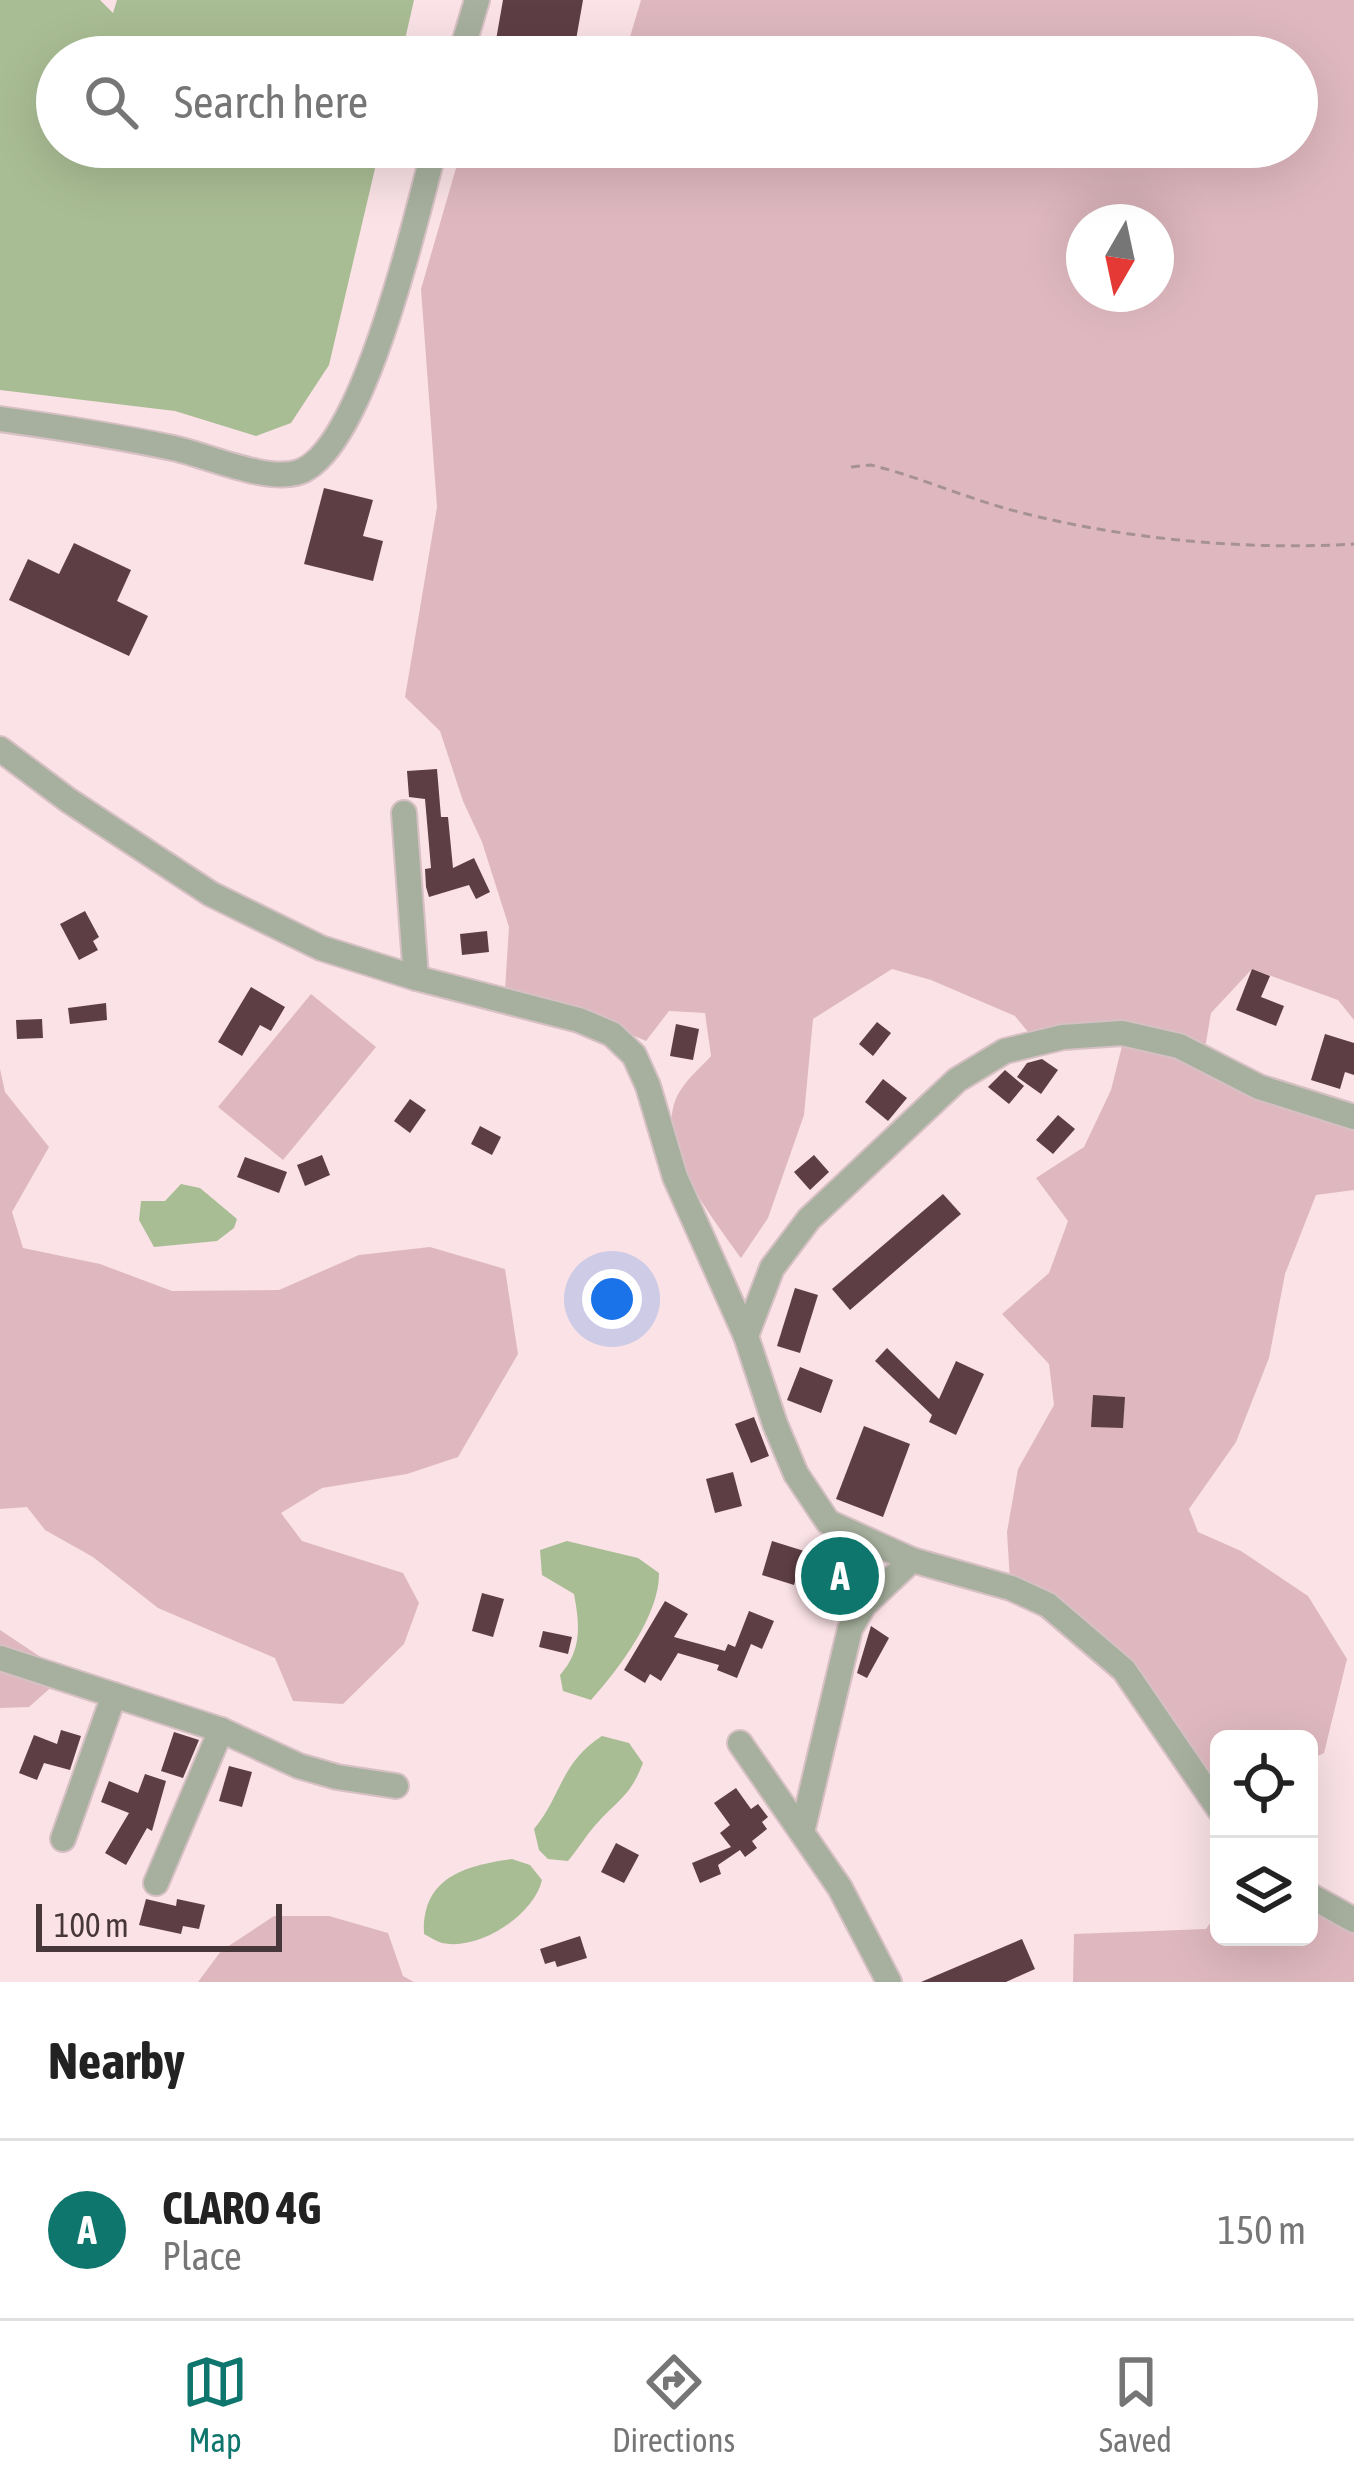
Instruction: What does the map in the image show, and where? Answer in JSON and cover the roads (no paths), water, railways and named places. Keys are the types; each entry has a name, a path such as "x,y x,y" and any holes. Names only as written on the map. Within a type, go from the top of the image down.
{"street":[{"path":"465,36 473,3"},
{"path":"0,419 175,448 270,474 300,472 332,445 358,400 429,168"},
{"path":"0,749 211,894 322,948 578,1020 612,1034 634,1055 648,1086 676,1178 746,1336 789,1457 827,1522 912,1559 1011,1588 1048,1605 1124,1670 1210,1797"},
{"path":"404,813 416,978"},
{"path":"746,1336 772,1268 809,1219 956,1080 1005,1052 1063,1037 1122,1033 1179,1046 1258,1087 1354,1117"},
{"path":"802,1832 850,1629 864,1605 912,1559"},
{"path":"0,1658 221,1730 299,1766 337,1778 396,1786"},
{"path":"63,1839 114,1695"},
{"path":"156,1883 221,1730"},
{"path":"740,1743 840,1888 889,1982"},
{"path":"1318,1899 1354,1920"}],"place":[{"name":"CLARO 4G","path":"840,1576"}]}
